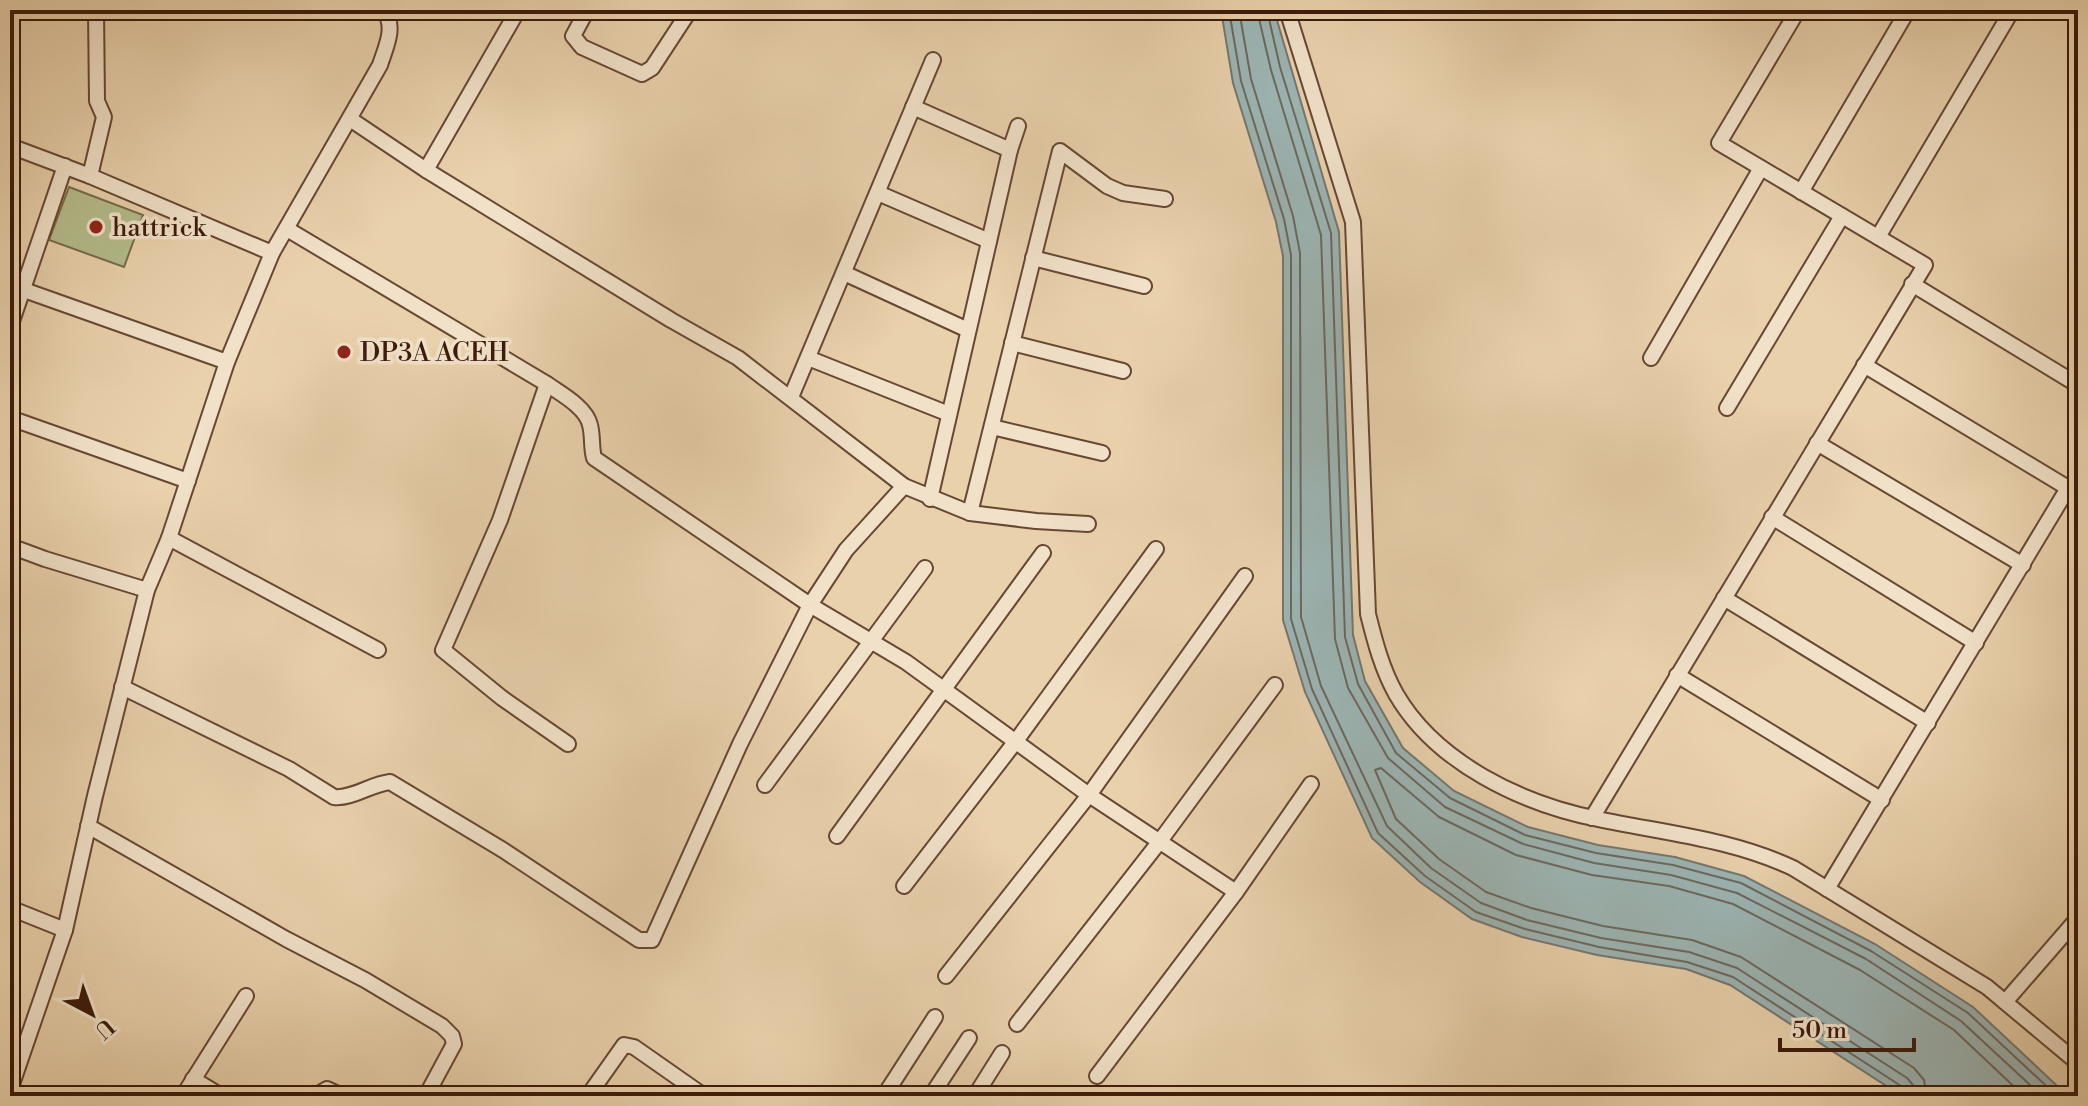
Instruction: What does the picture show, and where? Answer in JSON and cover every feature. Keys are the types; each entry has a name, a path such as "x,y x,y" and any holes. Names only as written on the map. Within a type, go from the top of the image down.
{"street":[{"path":"90,176 104,117 97,101 96,10"},
{"path":"10,1090 65,930 147,590 169,538 227,362 272,253 380,65 390,32 390,19 384,10"},
{"path":"587,10 573,36 575,41 642,74 652,68 690,10"},
{"path":"1287,10 1353,222 1364,573 1368,614 1379,657 1397,694 1420,728 1458,760 1553,808 1683,834 1766,855 1987,987 2078,1063"},
{"path":"1592,818 1925,265 1719,143 1798,10"},
{"path":"1801,192 1908,10"},
{"path":"1878,237 2011,12"},
{"path":"426,170 514,17"},
{"path":"791,397 933,60"},
{"path":"913,107 1010,150"},
{"path":"350,119 426,170 671,320 729,352 904,486 970,513 1088,524"},
{"path":"930,499 1018,126"},
{"path":"10,146 90,176 272,253"},
{"path":"970,513 1060,151 1107,186 1123,193 1165,199"},
{"path":"10,327 65,166"},
{"path":"1651,358 1761,168"},
{"path":"878,193 989,241"},
{"path":"1727,408 1842,216"},
{"path":"287,229 547,384 585,414 591,427 590,443 594,458 810,605 906,662 1089,795 1236,892"},
{"path":"1033,258 1144,286"},
{"path":"844,273 968,330"},
{"path":"1912,284 2078,385"},
{"path":"24,290 227,362"},
{"path":"1012,343 1123,371"},
{"path":"808,358 949,414"},
{"path":"1827,889 2068,488 1864,365"},
{"path":"547,384 500,520 443,650 502,698 568,744"},
{"path":"10,418 188,481"},
{"path":"992,427 1102,453"},
{"path":"1817,443 2023,565"},
{"path":"122,687 289,769 334,797 390,782 503,850 639,940 647,941 655,938 740,744 810,605 846,550 904,486"},
{"path":"1772,517 1976,643"},
{"path":"169,538 378,650"},
{"path":"10,546 147,590"},
{"path":"904,886 1016,741 1156,549"},
{"path":"837,836 1043,553"},
{"path":"765,785 925,568"},
{"path":"946,976 1089,795 1245,576"},
{"path":"1724,598 1928,723"},
{"path":"1677,675 1882,800"},
{"path":"1017,1024 1160,841 1275,685"},
{"path":"1097,1076 1236,892 1311,784"},
{"path":"88,826 442,1026 452,1036 454,1044 426,1096"},
{"path":"10,908 65,930"},
{"path":"2005,1002 2078,918"},
{"path":"183,1096 246,996"},
{"path":"884,1096 935,1017"},
{"path":"931,1096 969,1038"},
{"path":"588,1096 624,1045 634,1047 704,1096"},
{"path":"975,1096 1002,1053"},
{"path":"193,1079 221,1096"},
{"path":"315,1096 327,1089 342,1096"}],"green space":[{"name":"hattrick","path":"69,187 143,215 124,267 49,240"}],"water":[{"path":"1221,10 1274,10 1339,232 1353,635 1365,681 1403,748 1454,791 1528,827 1598,845 1675,857 1744,876 1875,944 1973,1007 2068,1096 1902,1096 1730,985 1686,969 1597,955 1522,937 1472,919 1420,882 1372,838 1305,692 1283,620 1283,256 1276,222 1233,83"}],"place":[{"name":"hattrick","path":"96,227"},
{"name":"DP3A ACEH","path":"344,352"}]}
